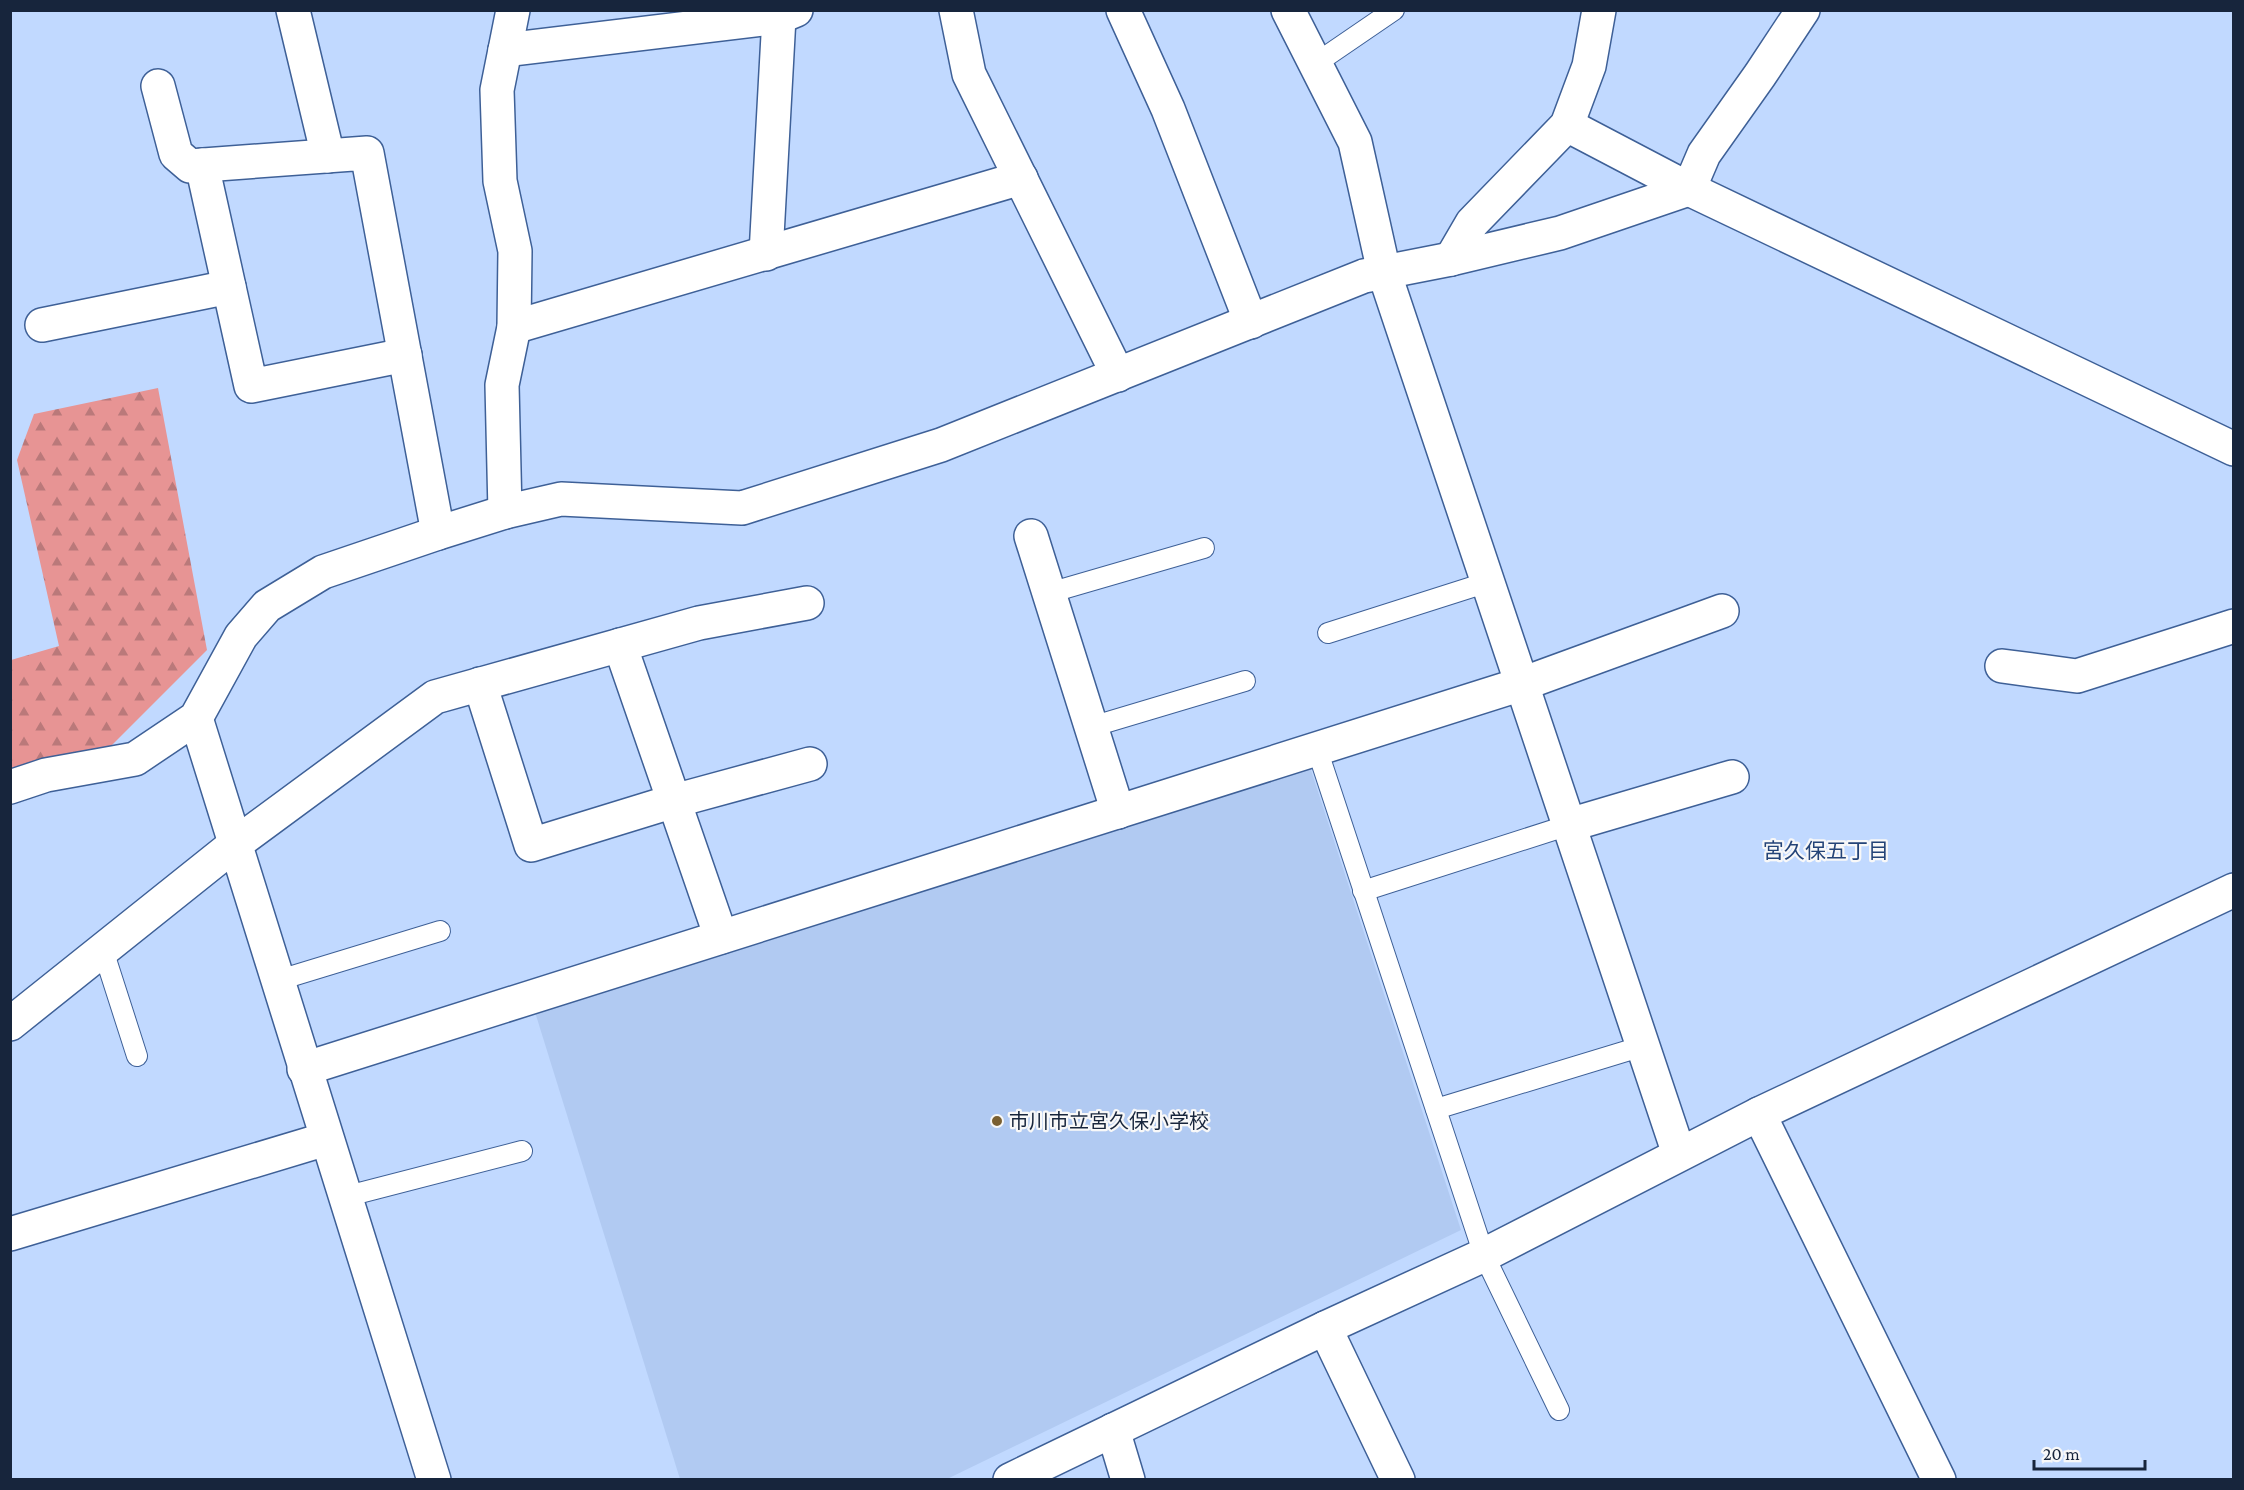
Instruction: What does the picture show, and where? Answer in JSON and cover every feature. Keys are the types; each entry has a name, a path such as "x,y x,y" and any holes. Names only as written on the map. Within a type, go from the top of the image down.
{"street":[{"path":"293,10 328,156"},
{"path":"505,512 502,385 514,327 515,250 500,180 497,90 513,10"},
{"path":"956,10 969,74 1118,375"},
{"path":"1123,10 1168,109 1251,321"},
{"path":"1288,10 1355,142 1384,272 1679,1154"},
{"path":"1451,259 1472,223 1567,125 1589,66 1599,10"},
{"path":"10,787 46,775 135,759 196,718 241,636 267,606 323,572 505,512 561,499 742,508 941,445 1364,276 1451,259 1560,233 1689,189 1704,154 1803,10"},
{"path":"505,50 787,14 765,254"},
{"path":"158,86 176,154 190,166 367,153 438,533"},
{"path":"1567,125 1689,189 2234,450"},
{"path":"202,165 251,386 405,355"},
{"path":"514,327 1021,178"},
{"path":"42,325 229,287"},
{"path":"1031,536 1118,812"},
{"path":"10,1024 234,845 435,697 699,623 807,603"},
{"path":"304,1069 1522,684 1722,611"},
{"path":"2002,666 2077,676 2234,626"},
{"path":"620,645 721,937"},
{"path":"480,684 531,845 674,801 810,764"},
{"path":"196,718 276,981 434,1479"},
{"path":"1569,825 1732,777"},
{"path":"1010,1479 1325,1328 1484,1255 1759,1114 2234,890"},
{"path":"1759,1114 1939,1479"},
{"path":"10,1234 326,1139"},
{"path":"1325,1328 1398,1479"},
{"path":"1113,1430 1128,1479"}],"lane":[{"path":"1315,64 1394,10"},
{"path":"1050,593 1204,548"},
{"path":"1328,633 1488,582"},
{"path":"1091,727 1245,681"},
{"path":"1317,749 1484,1255 1559,1410"},
{"path":"1363,891 1569,825"},
{"path":"276,981 440,932"},
{"path":"103,950 137,1056"},
{"path":"1436,1109 1643,1046"},
{"path":"344,1197 522,1151"}],"shaded area":[{"name":"市川市立宮久保小学校","path":"1309,764 1461,1230 947,1479 680,1479 535,1012"}],"green space":[{"path":"158,388 207,650 107,750 11,775 11,660 59,646 17,460 34,414"}],"place":[{"name":"市川市立宮久保小学校","path":"997,1121"}],"district":[{"name":"宮久保五丁目","path":"1826,851"}]}
